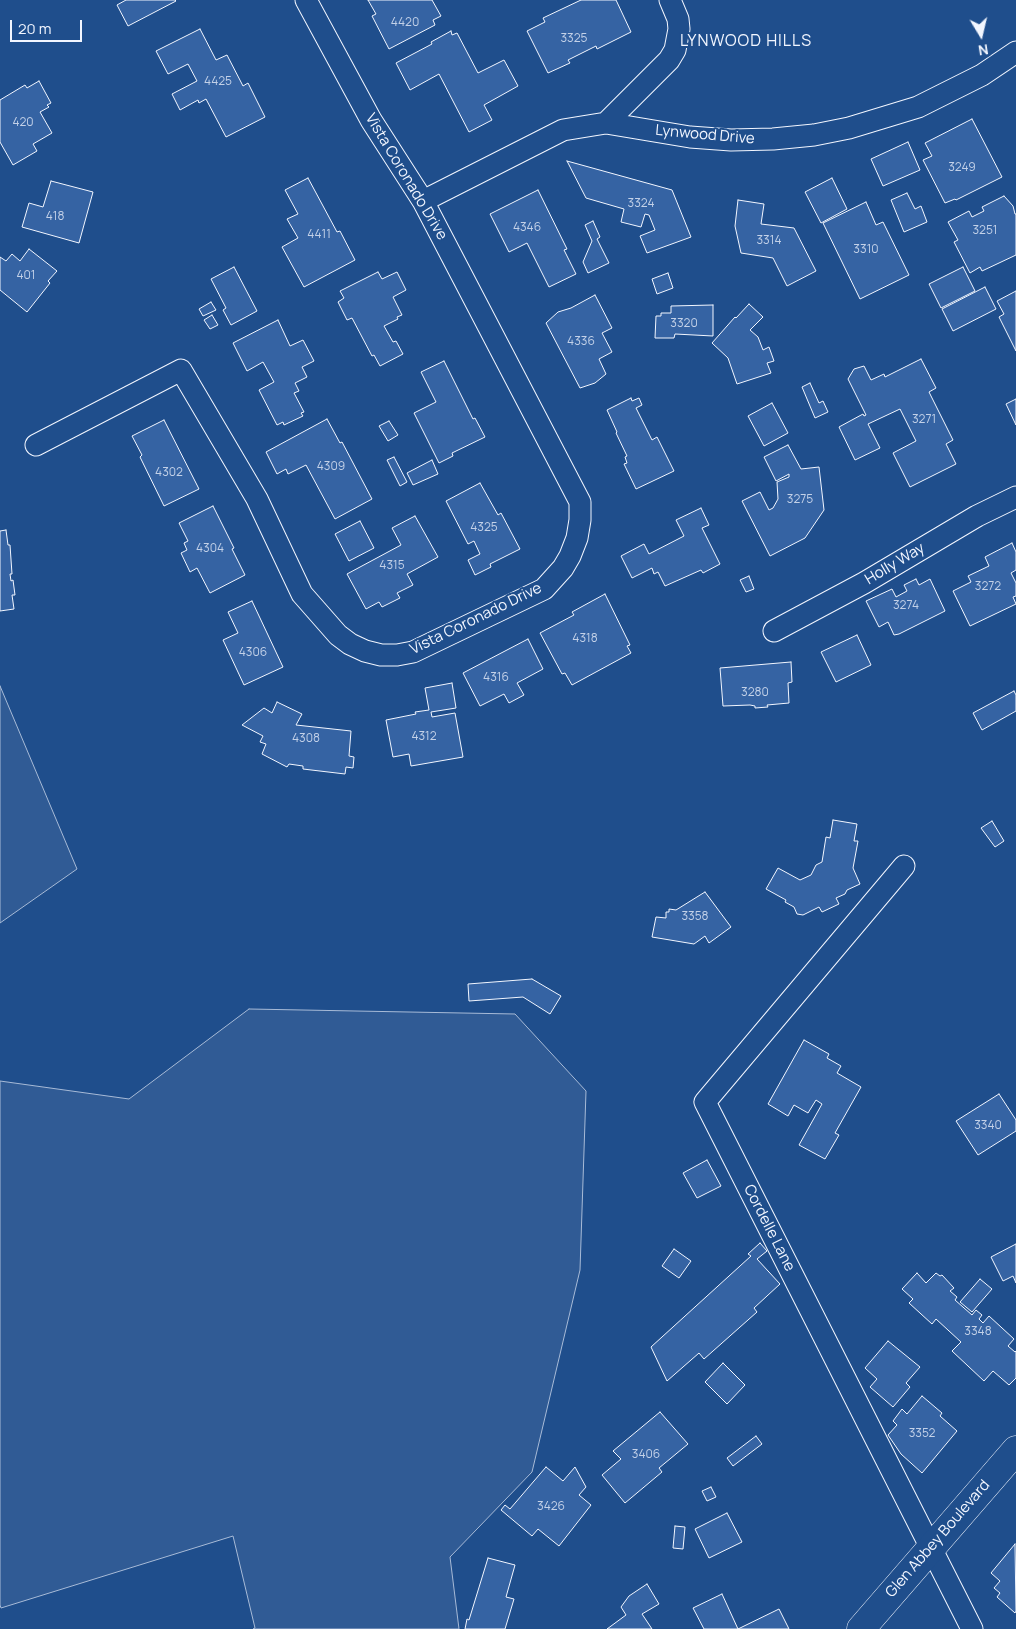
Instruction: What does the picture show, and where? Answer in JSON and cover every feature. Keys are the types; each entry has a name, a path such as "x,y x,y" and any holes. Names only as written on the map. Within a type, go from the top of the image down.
{"street":[{"name":"Vista Coronado Drive","path":"36,445 180,370 257,499 302,594 338,635 365,652 397,655 413,652 544,589 554,579 570,556 580,520 580,502 423,201 371,120 306,0"},
{"path":"606,123 669,60 675,50 679,29 678,19 670,0"},
{"name":"Lynwood Drive","path":"423,201 563,130 584,125 606,123 662,133 731,140 773,139 814,135 849,128 918,107 982,75 1016,52"},
{"name":"Holly Way","path":"774,631 864,583 977,516 1016,497"},
{"name":"Cordelle Lane","path":"904,866 705,1102 972,1629"},
{"name":"Glen Abbey Boulevard","path":"861,1629 1016,1450"}],"shaded area":[{"path":"0,686 77,869 0,923"},
{"path":"249,1009 515,1014 586,1091 580,1270 532,1472 450,1557 459,1629 253,1629 255,1628 233,1536 1,1608 0,1081 129,1099"}],"building":[{"path":"126,0 176,1 128,26 117,5"},
{"path":"368,0 432,0 441,16 433,20 435,25 389,49 372,16 376,14"},
{"path":"581,0 616,0 631,32 597,49 596,46 568,60 570,63 548,73 527,31 545,22 543,18"},
{"path":"200,29 216,60 227,55 243,86 248,83 265,117 226,137 206,99 199,103 198,100 180,110 172,94 197,81 188,64 168,74 156,51"},
{"path":"451,31 452,35 457,33 478,73 504,60 518,86 484,105 492,120 469,132 439,74 410,90 396,63 432,44 431,42"},
{"path":"39,81 51,103 47,105 49,107 40,112 52,133 33,144 37,151 13,165 0,142 0,100 25,85 27,88"},
{"path":"972,119 1002,177 956,200 945,203 923,160 932,156 925,143"},
{"path":"908,142 920,170 883,186 871,159"},
{"path":"567,161 672,190 691,237 647,253 640,236 655,230 649,215 645,214 641,227 621,222 624,209 586,198"},
{"path":"308,178 337,232 340,231 355,260 304,287 282,247 298,238 287,219 298,214 285,190"},
{"path":"832,178 847,209 821,223 805,192"},
{"path":"51,181 93,192 79,243 22,227 29,203 43,207"},
{"path":"538,190 567,249 564,250 576,274 549,287 527,243 509,252 490,214"},
{"path":"907,193 915,209 921,206 927,222 904,232 891,200"},
{"path":"1004,196 1013,206 1016,214 1016,255 982,271 980,267 970,273 954,242 958,240 948,222 969,211 972,217 984,211 982,207"},
{"path":"738,200 764,204 761,224 794,228 816,271 787,286 773,258 741,253 735,226"},
{"path":"866,202 876,225 883,222 909,275 860,299 823,223"},
{"path":"593,221 600,237 597,239 609,263 588,273 583,262 592,241 585,225"},
{"path":"29,249 57,271 27,312 0,290 0,257 6,261 12,254 20,261"},
{"path":"234,267 257,311 231,325 223,310 226,308 211,279"},
{"path":"963,267 975,291 941,308 929,284"},
{"path":"378,272 382,279 397,272 406,290 393,297 402,315 384,326 393,342 396,341 403,354 380,366 374,355 372,356 352,318 347,320 338,302 344,298 340,291"},
{"path":"668,273 673,288 657,294 652,279"},
{"path":"985,287 996,309 953,331 942,309"},
{"path":"1016,291 1016,351 999,317 1004,314 997,301"},
{"path":"595,295 612,328 602,333 612,352 599,359 606,374 595,383 580,388 546,323 558,312 571,308"},
{"path":"211,302 216,310 203,316 199,309"},
{"path":"749,304 763,317 750,330 758,337 763,350 769,347 774,361 767,363 771,373 737,384 728,358 712,343"},
{"path":"713,305 713,336 675,334 674,338 655,338 656,316 661,316 661,313 671,313 671,306"},
{"path":"212,315 218,325 210,329 204,320"},
{"path":"278,320 290,346 303,340 314,361 302,367 307,377 295,383 299,391 294,393 304,412 301,413 303,416 284,425 283,422 277,425 259,390 274,382 263,362 247,371 233,343"},
{"path":"921,359 936,388 929,392 953,440 946,444 956,464 910,487 893,453 916,441 900,409 868,424 880,448 855,460 839,427 863,414 864,416 866,415 848,379 854,369 864,366 871,380 884,374 885,377"},
{"path":"444,361 473,419 475,418 485,437 452,453 453,456 439,463 414,413 436,402 421,372"},
{"path":"810,383 819,403 823,401 828,412 815,418 802,387"},
{"path":"631,398 632,401 639,398 642,405 636,408 652,440 657,437 674,471 636,489 624,464 627,463 625,457 627,456 607,410"},
{"path":"1016,399 1016,425 1006,404"},
{"path":"772,403 788,433 764,446 748,416"},
{"path":"327,419 340,443 342,442 372,499 335,519 306,465 288,474 286,469 277,474 266,452"},
{"path":"164,420 199,489 164,506 132,436"},
{"path":"389,421 398,435 388,441 379,426"},
{"path":"788,445 801,469 819,467 824,510 805,538 770,556 742,501 760,492 769,510 773,508 778,499 777,482 789,477 789,474 776,481 764,457"},
{"path":"394,457 407,482 400,486 387,460"},
{"path":"432,460 438,474 413,485 407,473"},
{"path":"480,483 498,515 501,513 520,549 490,564 491,567 475,575 468,560 480,554 474,541 468,544 446,501"},
{"path":"213,506 245,575 210,593 197,568 190,572 181,553 187,550 184,543 188,541 179,523"},
{"path":"701,508 709,525 702,528 720,564 703,573 701,570 665,586 658,572 654,574 652,568 632,578 621,556 644,544 649,554 684,536 676,520"},
{"path":"415,516 438,557 407,574 413,585 397,593 400,598 382,607 379,602 366,609 347,574 401,545 392,528"},
{"path":"360,521 374,548 349,561 335,534"},
{"path":"6,530 8,545 10,545 12,574 10,574 11,581 13,580 15,595 12,595 14,609 0,611 0,531"},
{"path":"1012,543 1016,552 1016,570 1011,573 1016,583 1016,596 1013,597 1016,604 970,626 953,591 971,582 968,576 989,566 985,557"},
{"path":"749,576 754,589 746,592 740,580"},
{"path":"916,579 919,585 930,579 945,611 899,634 894,635 888,622 879,627 866,601 892,589 896,597 907,591 904,585"},
{"path":"605,594 630,645 627,646 631,653 572,685 565,673 562,674 540,633 574,615 572,612"},
{"path":"252,601 283,667 244,685 223,640 238,633 228,612"},
{"path":"857,635 871,665 836,682 821,652"},
{"path":"528,639 543,669 517,683 524,695 509,703 504,694 480,706 463,673"},
{"path":"791,662 792,682 788,683 789,703 755,708 755,706 750,705 723,706 720,668"},
{"path":"452,683 456,708 431,712 432,717 455,713 463,757 411,766 409,754 393,757 386,720 429,710 425,688"},
{"path":"1014,691 1016,695 1016,711 982,730 973,713"},
{"path":"277,702 302,714 296,725 351,731 349,756 354,757 353,768 346,767 345,774 303,769 303,766 289,764 287,767 262,754 266,744 260,742 263,736 242,725 264,708 272,713"},
{"path":"833,820 857,824 854,841 858,841 853,868 860,884 836,898 839,904 822,912 819,907 803,915 797,914 794,907 785,902 786,900 766,889 778,868 800,880 811,875 816,865 822,862 826,837 830,838"},
{"path":"992,821 1004,841 995,847 981,828"},
{"path":"705,892 731,927 709,943 705,936 694,944 652,937 656,917 666,918 666,912 669,912 669,909 676,910"},
{"path":"532,979 561,996 550,1014 523,997 469,1001 468,984"},
{"path":"804,1040 829,1054 827,1058 841,1066 837,1073 861,1087 835,1133 839,1135 825,1159 799,1145 822,1104 816,1100 808,1113 794,1105 788,1116 768,1104"},
{"path":"999,1094 1016,1120 1016,1131 978,1155 956,1121"},
{"path":"707,1160 721,1186 697,1198 683,1173"},
{"path":"760,1243 767,1251 757,1259 780,1284 754,1308 757,1312 704,1359 699,1353 667,1381 651,1347 751,1256 748,1254"},
{"path":"1016,1244 1016,1283 1013,1276 1003,1281 991,1257"},
{"path":"674,1249 691,1261 679,1278 662,1266"},
{"path":"917,1273 926,1283 936,1273 940,1276 942,1275 954,1288 950,1291 957,1297 955,1300 972,1315 976,1310 982,1315 979,1319 983,1323 989,1316 1014,1339 1008,1346 1016,1351 1016,1378 1009,1385 993,1371 984,1381 952,1351 961,1342 936,1319 932,1324 909,1303 913,1299 902,1289"},
{"path":"980,1279 992,1289 972,1312 960,1302"},
{"path":"888,1341 920,1367 906,1383 910,1387 893,1407 870,1387 877,1379 865,1368"},
{"path":"723,1363 745,1385 727,1404 705,1382"},
{"path":"922,1396 942,1413 940,1416 957,1431 922,1473 901,1454 888,1435 897,1425 893,1421 902,1409 907,1414"},
{"path":"660,1412 688,1444 659,1468 662,1472 625,1503 602,1475 621,1459 613,1451"},
{"path":"756,1436 762,1444 733,1466 727,1458"},
{"path":"546,1467 563,1481 575,1467 586,1487 579,1495 591,1505 559,1546 538,1529 532,1536 501,1510 505,1505 510,1509"},
{"path":"711,1487 716,1497 707,1501 702,1491"},
{"path":"727,1513 742,1542 709,1558 695,1529"},
{"path":"675,1526 685,1527 683,1549 673,1548"},
{"path":"1015,1544 1015,1613 997,1597 1000,1593 994,1588 1000,1581 991,1573"},
{"path":"488,1558 515,1565 506,1597 514,1599 505,1629 465,1629 467,1619 469,1620"},
{"path":"647,1584 659,1604 642,1614 652,1629 607,1629 626,1615 621,1607 629,1596"},
{"path":"722,1594 738,1629 704,1629 693,1608"},
{"path":"779,1609 789,1629 738,1629"}],"district":[{"name":"LYNWOOD HILLS","path":"746,42"}]}
